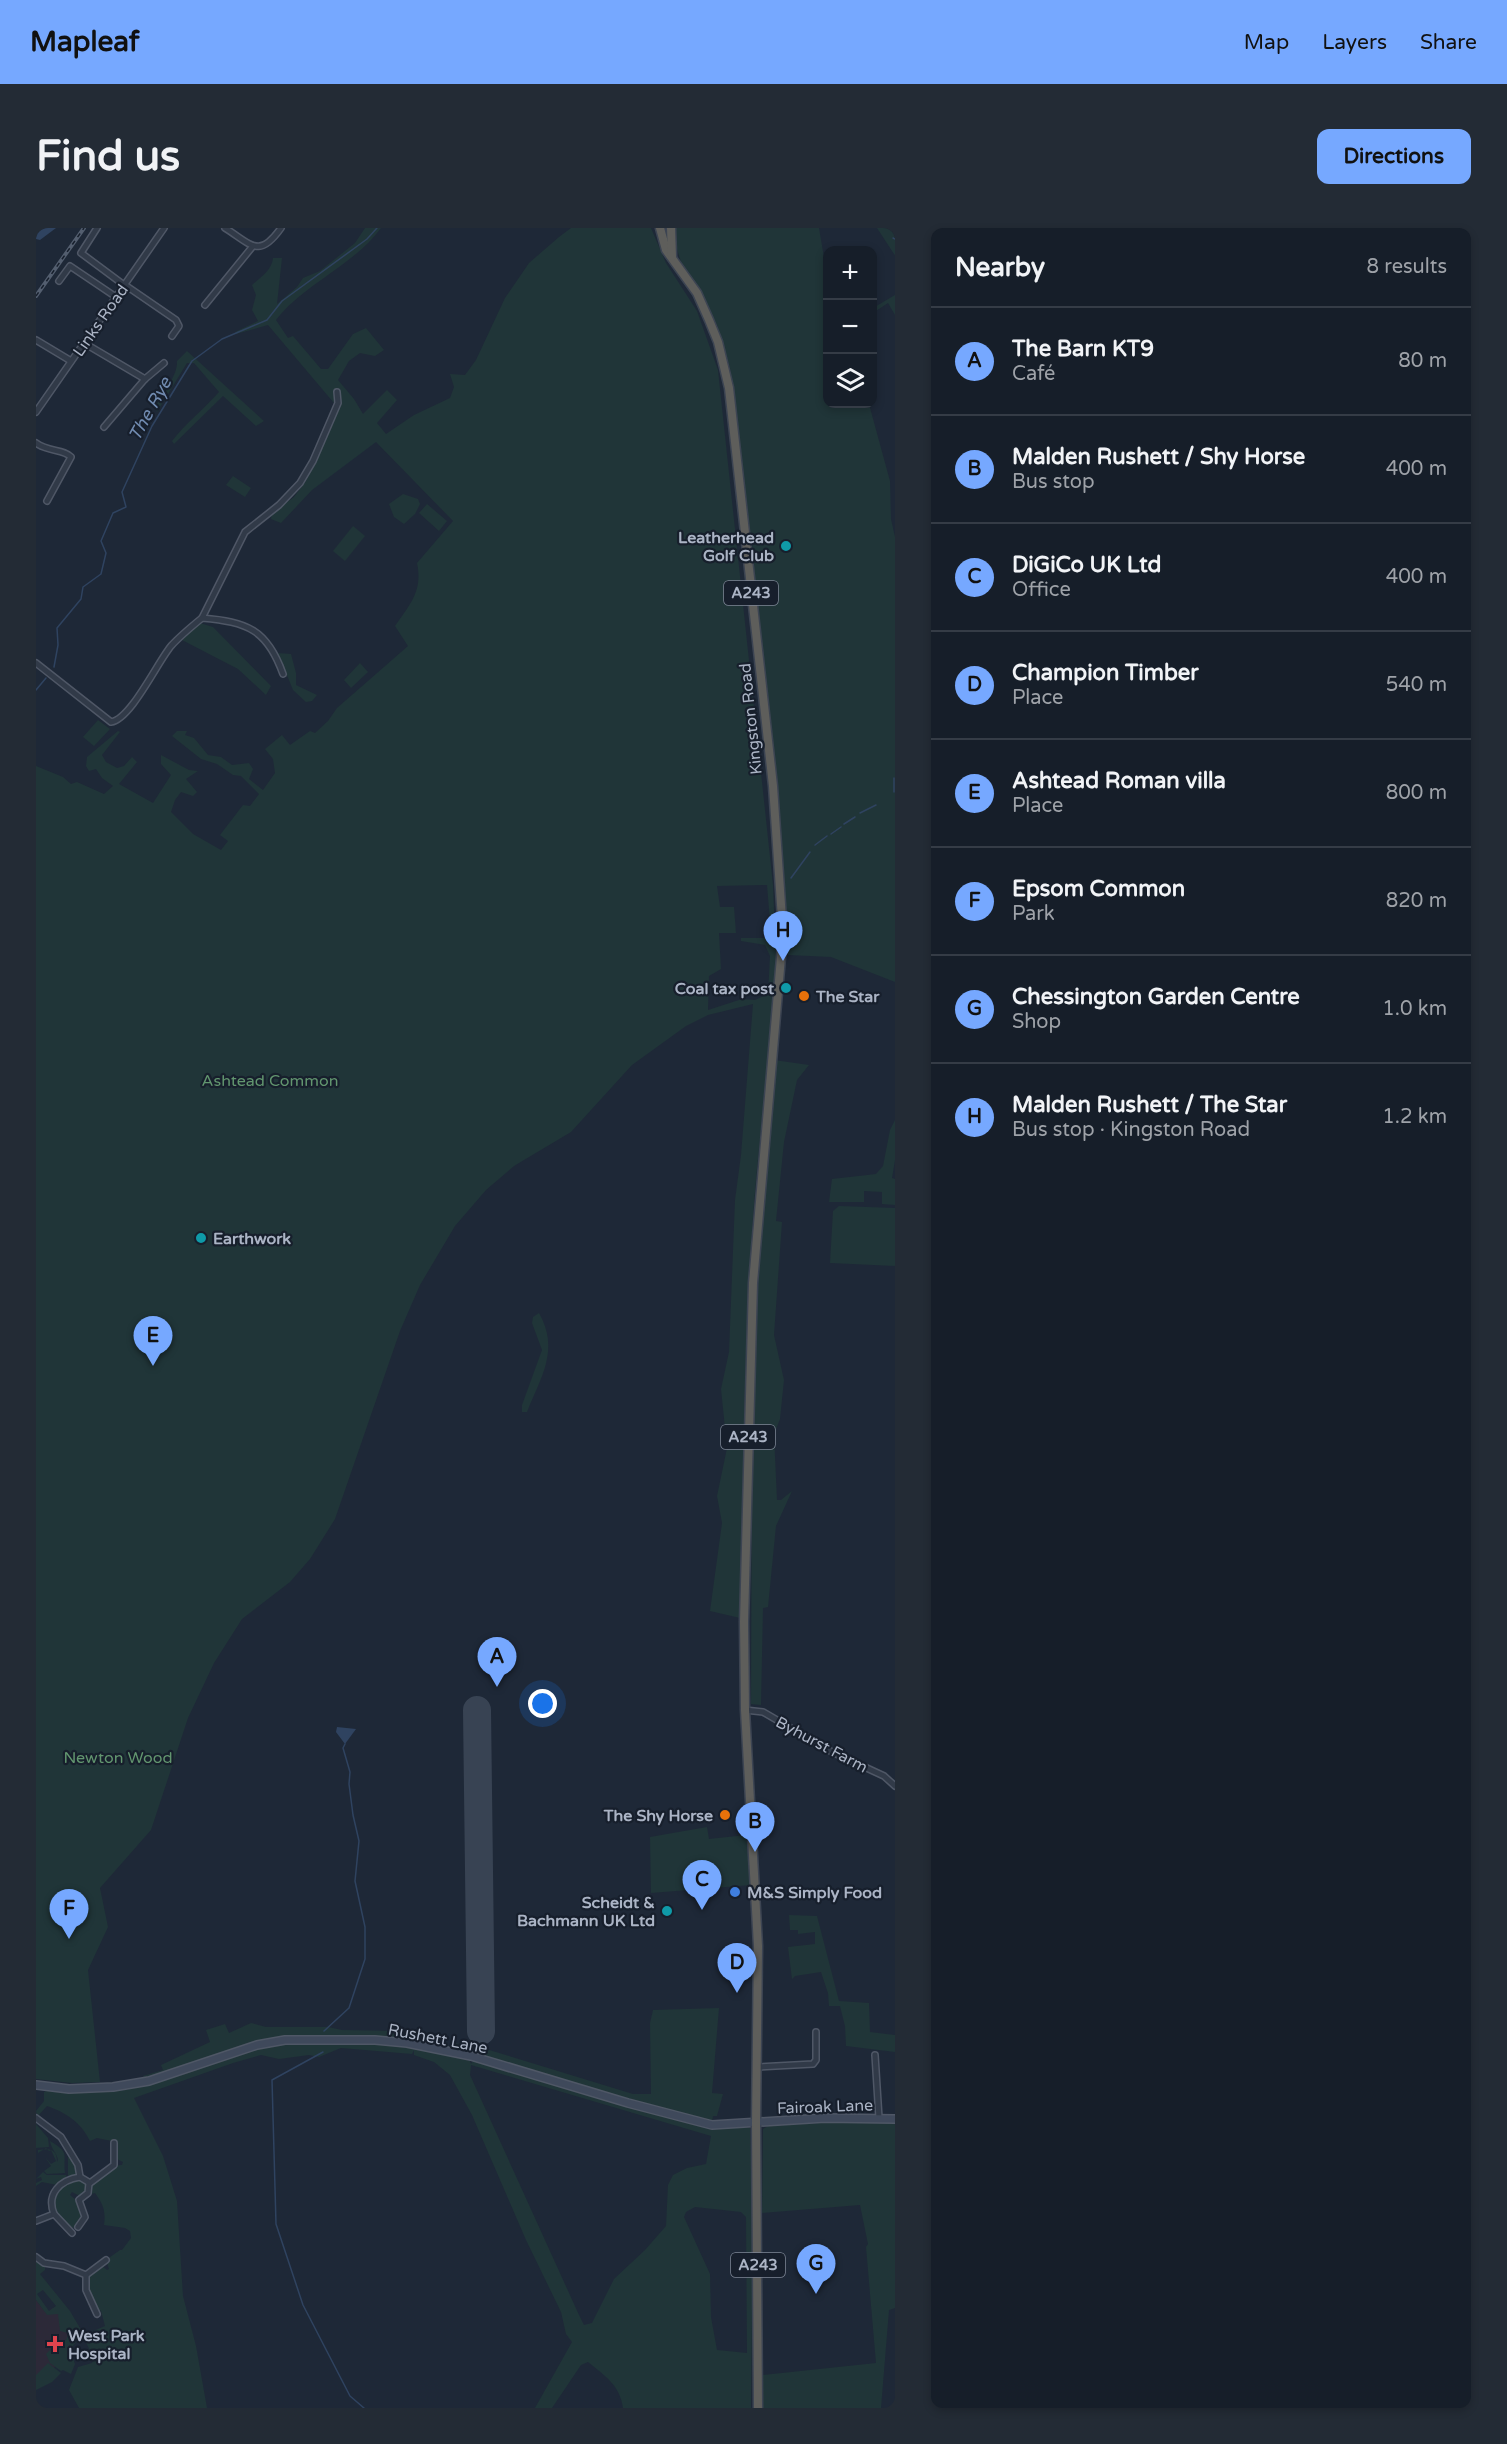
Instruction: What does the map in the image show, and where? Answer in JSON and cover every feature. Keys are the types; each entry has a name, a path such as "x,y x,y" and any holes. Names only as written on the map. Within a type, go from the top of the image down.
{"highway":[{"name":"Kingston Road","path":"658,228 666,250 697,294 709,320 718,342 729,388 780,869 783,934 753,1283 749,1387 745,1710"},
{"path":"671,228 672,256"},
{"name":"A243","path":"745,1710 758,1946 756,2123 758,2408"}],"main road":[{"name":"Rushett Lane","path":"36,2086 69,2089 113,2087 148,2081 257,2045 285,2040 375,2040 407,2043 471,2056 712,2125 756,2123"},
{"name":"Fairoak Lane","path":"756,2123 825,2118 895,2119"}],"street":[{"path":"74,258 81,253 97,228"},
{"name":"Links Road","path":"36,412 164,228"},
{"path":"225,228 253,246 259,247 269,244 281,228"},
{"path":"205,305 253,246"},
{"path":"81,253 176,320 179,326 172,336"},
{"path":"59,281 70,266 116,297"},
{"path":"36,340 71,361"},
{"path":"84,343 145,379"},
{"path":"104,426 145,379 164,363"},
{"path":"36,663 101,716 114,722 126,711 170,648 202,618 245,532 279,505 300,483 313,462 338,403 337,392"},
{"path":"36,443 46,450 67,453 71,457 47,501"},
{"path":"202,618 236,622 255,630 265,638 283,674"},
{"name":"Byhurst Farm","path":"745,1710 763,1712 832,1752 884,1776 895,1786"},
{"path":"758,2067 813,2064 816,2060 816,2032"},
{"path":"875,2055 879,2118"},
{"path":"36,2118 61,2137 78,2165 80,2177 88,2183"},
{"path":"88,2183 118,2163 114,2143"},
{"path":"72,2233 54,2214 52,2201 56,2190 67,2180 80,2177"},
{"path":"79,2199 88,2193 88,2183"},
{"path":"73,2195 79,2199 85,2217 78,2227"},
{"path":"36,2221 54,2214"},
{"path":"36,2257 44,2263 64,2266 86,2275"},
{"path":"97,2314 86,2290 86,2275 92,2268 104,2261 107,2268"}],"shaded area":[{"name":"West Park Hospital","path":"36,2300 46,2313 62,2302 83,2332 55,2367 36,2384"}],"green space":[{"name":"Ashtead Common","path":"365,228 381,228 357,253 301,295 276,320 288,338 293,336 321,369 328,369 353,334 366,328 384,350 375,356 360,353 349,361 338,380 363,414 387,390 397,400 377,423 386,434 414,415 450,398 454,387 450,374 465,375 476,360 505,298 529,263 571,228 651,228 666,263 697,311 718,370 773,885 775,933 771,933 767,885 717,886 720,907 734,907 736,933 719,933 721,969 709,976 708,1010 742,999 755,1000 768,994 770,956 765,945 741,941 741,938 777,938 773,1012 749,1280 740,1618 710,1611 722,1523 717,1496 727,1448 721,1389 729,1352 735,1200 741,1155 753,1004 708,1015 686,1026 632,1065 571,1132 514,1166 486,1190 455,1226 420,1285 400,1331 335,1519 310,1559 290,1582 242,1619 214,1663 188,1718 151,1830 100,1888 108,1927 88,1970 100,2082 72,2083 36,2079 36,766 63,777 71,784 77,782 104,794 113,786 102,778 96,769 89,771 86,766 87,757 118,731 120,732 102,755 106,762 117,768 124,766 132,757 137,762 119,784 153,803 171,775 161,764 161,755 189,770 198,771 186,779 197,792 193,796 181,792 171,812 193,834 221,850 228,841 220,835 243,805 250,806 259,794 241,776 233,775 217,764 201,759 172,736 177,731 187,731 185,735 194,738 208,755 221,757 232,765 249,763 253,769 249,779 263,790 275,773 273,759 265,749 282,735 290,745 310,731 315,733 328,721 337,708 408,646 395,626 417,589 417,563 453,521 376,442 312,490 281,523 271,519 272,513 294,497 306,481 339,409 268,325 236,334 235,332 258,321 252,310 256,295 252,285 268,270 273,258 282,258 277,304 297,287 303,278 320,271 355,243"},
{"path":"676,228 819,228 823,252 823,408 870,408 890,481 891,519 895,537 895,982 831,957 788,955 786,952 783,865 755,591 761,587 761,583 754,580 730,368 717,325 681,262 677,249"},
{"path":"877,228 895,228 895,255 894,254"},
{"path":"895,295 895,315 888,303 877,310 877,306"},
{"path":"187,351 264,421 256,426 223,396 174,444 172,441 177,434 219,392 194,363 187,363 157,412 155,408 175,373 177,361"},
{"path":"233,476 251,488 245,497 226,485"},
{"path":"403,494 418,499 420,504 415,514 404,524 394,517 389,504"},
{"path":"427,504 447,521 439,531 419,513"},
{"path":"353,526 365,536 345,561 333,551"},
{"path":"200,623 213,627 271,686 266,695 238,669 182,640"},
{"path":"278,653 291,654 296,673 296,685 317,695 312,701 306,702 293,690"},
{"path":"360,663 368,672 351,688 344,680"},
{"path":"98,720 110,729 94,746 83,737"},
{"path":"774,1060 809,1065 797,1080 784,1142 776,1221 782,1222 774,1335 784,1380 780,1419 774,1434 777,1500 781,1500 792,1491 776,1526 768,1607 763,1608 761,1705 751,1704 752,1403 755,1291"},
{"path":"895,1120 895,1160 892,1178 895,1179 895,1205 882,1204 882,1192 864,1191 864,1202 829,1202 832,1179 876,1174 883,1166 890,1130"},
{"path":"839,1206 895,1208 895,1266 830,1263 833,1211"},
{"path":"539,1313 548,1339 546,1363 527,1412 522,1412 522,1405 542,1350 532,1323 533,1317"},
{"path":"707,1827 709,1839 746,1835 751,1885 651,1893 650,1837"},
{"path":"789,1915 817,1916 839,2001 869,2003 870,2032 895,2035 895,2052 846,2046 845,2026 840,2006 829,2006 828,1993 821,1972 795,1976 792,1979 788,1947 815,1944 815,1932 798,1934 798,1930 790,1930"},
{"path":"719,2008 712,2093 723,2094 717,2116 713,2116 712,2122 457,2050 454,2043 486,2049 633,2094 651,2094 650,2023 653,2010"},
{"path":"251,2023 266,2027 328,2027 342,2030 401,2031 446,2041 454,2057 470,2061 471,2064 473,2061 695,2124 718,2128 750,2128 753,2212 751,2408 623,2408 615,2387 588,2362 581,2365 552,2408 535,2408 572,2342 566,2334 561,2312 526,2240 472,2115 450,2075 434,2062 414,2055 414,2050 412,2054 341,2048 319,2057 309,2055 279,2059 261,2055 134,2098 163,2156 177,2201 183,2296 196,2346 207,2408 79,2408 69,2390 78,2367 92,2363 94,2359 82,2334 70,2350 75,2364 71,2374 61,2371 50,2363 46,2354 50,2350 56,2354 68,2333 60,2331 58,2314 47,2315 36,2300 36,2262 45,2265 45,2270 40,2274 70,2311 84,2335 105,2326 101,2311 94,2305 88,2292 88,2274 101,2265 109,2269 106,2260 122,2250 131,2238 130,2231 125,2228 104,2225 105,2216 100,2201 95,2193 88,2195 101,2175 111,2168 122,2165 123,2162 115,2158 112,2141 97,2138 90,2141 77,2123 47,2106 37,2117 36,2111 44,2101 44,2092 47,2091 124,2090 147,2085 143,2076 163,2070 161,2065 210,2042 206,2030 225,2024 229,2033","holes":["471,2065 711,2136 706,2164 687,2168 673,2175 668,2185 666,2226 645,2250 614,2279 592,2323 584,2325 579,2315 470,2075","695,2207 741,2212 746,2217 747,2353 717,2350 711,2317 710,2274 684,2217 686,2212","43,2290 56,2306 49,2311 37,2294"]},
{"path":"855,2121 895,2123 895,2308 889,2310 881,2408 762,2408 763,2375 876,2363 866,2247 868,2244 860,2205 762,2213 763,2129 768,2126"},
{"path":"36,2124 48,2138 49,2147 36,2148"},
{"path":"50,2141 63,2151 65,2173 47,2174 44,2171 51,2166 45,2157 51,2164 56,2161"},
{"path":"68,2156 76,2166 77,2174 68,2178"},
{"path":"43,2172 47,2175 66,2175 67,2178 57,2185 42,2182 36,2186 36,2183 42,2180 41,2177 36,2179"},
{"path":"80,2179 87,2185 86,2192 80,2196 72,2192 70,2195 76,2200 83,2217 76,2228 69,2227 56,2212 54,2200 59,2190 74,2180"},
{"path":"48,2363 61,2373 52,2382 36,2390 36,2375"}],"water":[{"path":"36,228 56,228 40,240 36,239"},
{"path":"337,1727 356,1729 345,1744 336,1732"}],"waterway":[{"name":"The Rye","path":"54,667 58,645 57,628 81,599 83,587 101,574 106,553 101,541 113,513 126,507 122,492 152,426 192,361 222,339 267,320 282,301 367,239 377,228"},
{"name":"The Rye","path":"36,690 46,678"},
{"path":"894,778 894,792"},
{"path":"860,813 876,805"},
{"path":"844,824 855,817"},
{"path":"831,834 841,827"},
{"path":"815,845 827,836"},
{"path":"791,878 810,852"},
{"path":"324,2031 349,2008 365,1959 365,1927 355,1881 359,1841 353,1815 349,1784 350,1772 343,1748 345,1744"},
{"path":"323,2052 272,2080 276,2224 303,2305 350,2396 364,2408"}],"runway":[{"path":"477,1710 481,2031"}],"railway":[{"path":"36,296 84,228"}],"place":[{"name":"Leatherhead Golf Club","path":"786,546"},
{"name":"Malden Rushett / The Star","path":"783,961"},
{"name":"Coal tax post","path":"786,988"},
{"name":"The Star","path":"804,996"},
{"name":"Earthwork","path":"201,1238"},
{"name":"Ashtead Roman villa","path":"153,1366"},
{"name":"The Barn KT9","path":"497,1687"},
{"name":"The Shy Horse","path":"725,1815"},
{"name":"Malden Rushett / Shy Horse","path":"755,1852"},
{"name":"M&S Simply Food","path":"735,1892"},
{"name":"DiGiCo UK Ltd","path":"702,1910"},
{"name":"Scheidt & Bachmann UK Ltd","path":"667,1911"},
{"name":"Epsom Common","path":"69,1939"},
{"name":"Champion Timber","path":"737,1993"},
{"name":"Chessington Garden Centre","path":"816,2294"},
{"name":"West Park Hospital","path":"55,2344"}],"park label":[{"name":"Newton Wood","path":"118,1757"}]}
